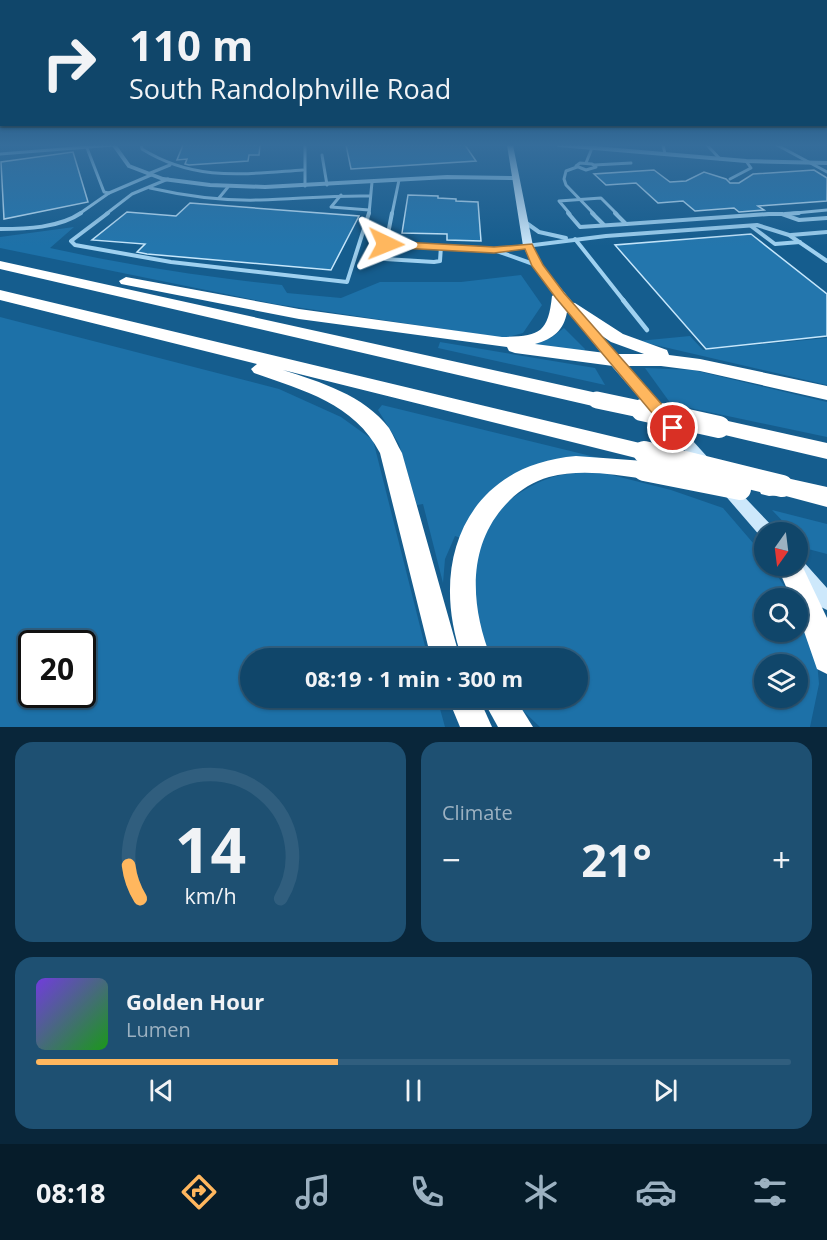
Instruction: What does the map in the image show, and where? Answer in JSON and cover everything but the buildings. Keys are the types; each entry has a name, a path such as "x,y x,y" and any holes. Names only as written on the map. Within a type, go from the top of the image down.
{"highway":[{"path":"0,260 10,258 299,314 520,348 613,360 661,360 700,365"},
{"path":"0,265 827,452"},
{"path":"0,295 244,354 644,461 740,489 782,486 827,497"},
{"path":"478,340 518,342 541,336 555,325 564,301 617,338 639,348 700,365 827,393"},
{"path":"244,354 254,367 330,395 350,406 380,432 391,453 442,648"},
{"path":"473,648 463,617 461,580 468,545 476,527 500,495 535,472 559,466 607,465 644,461"},
{"path":"795,576 811,612 827,660"},
{"path":"467,708 476,727"},
{"path":"504,708 517,727"}],"main road":[{"path":"516,179 528,246 538,266 613,360 758,522"},
{"path":"805,576 827,601"}],"street":[{"path":"168,179 228,187 305,186 412,179"}],"lane":[{"path":"99,179 104,192 109,193"},
{"path":"0,229 28,229 65,221 75,217 109,193 140,179"},
{"path":"168,179 132,194 71,241 75,245 171,262 347,282 369,210 372,182"},
{"path":"304,179 305,186"},
{"path":"326,179 327,185"},
{"path":"564,179 579,199 604,225"},
{"path":"399,180 385,259 440,261 441,246"},
{"path":"219,198 228,187"},
{"path":"148,188 180,195 219,198 280,200 294,197 370,196"},
{"path":"341,195 331,207 369,210"},
{"path":"626,224 601,198 559,201 580,227 782,214 827,210"},
{"path":"782,214 799,220 827,218"},
{"path":"524,221 539,232 577,239 648,330"},
{"path":"750,225 775,244 800,242"},
{"path":"494,250 577,239 750,225 769,227 789,235 827,261"},
{"path":"789,235 827,232"},
{"path":"386,244 494,250 538,266"}],"shaded area":[{"path":"74,227 50,248 165,270 282,285 287,293 341,298 380,282 461,282 521,275 542,305 523,333 504,338 275,304 0,248 0,237"},
{"path":"0,317 279,389 341,417 373,440 425,648 240,648 240,708 440,708 445,727 0,727"},
{"path":"564,328 585,349 584,351 525,344 551,338"},
{"path":"690,336 703,350 827,338 827,385 638,341"},
{"path":"440,342 595,368 605,385 438,348"},
{"path":"645,368 693,370 827,402 827,437 671,404"},
{"path":"382,405 599,458 555,460 530,467 461,538 455,536 445,559 443,583 423,504 417,505 399,444 378,410"},
{"path":"600,472 671,490 723,508 754,544 754,576 778,576 785,588 754,588 754,642 808,642 808,631 816,650 819,684 810,727 540,727 520,708 588,708 588,648 485,648 476,620 474,599 478,551 488,525 502,507 522,491 534,485 556,476"},
{"path":"772,510 827,524 827,554 808,549 808,522 783,522"}],"route":[{"path":"386,244 494,250 528,246 538,266 560,296 673,428"}]}
